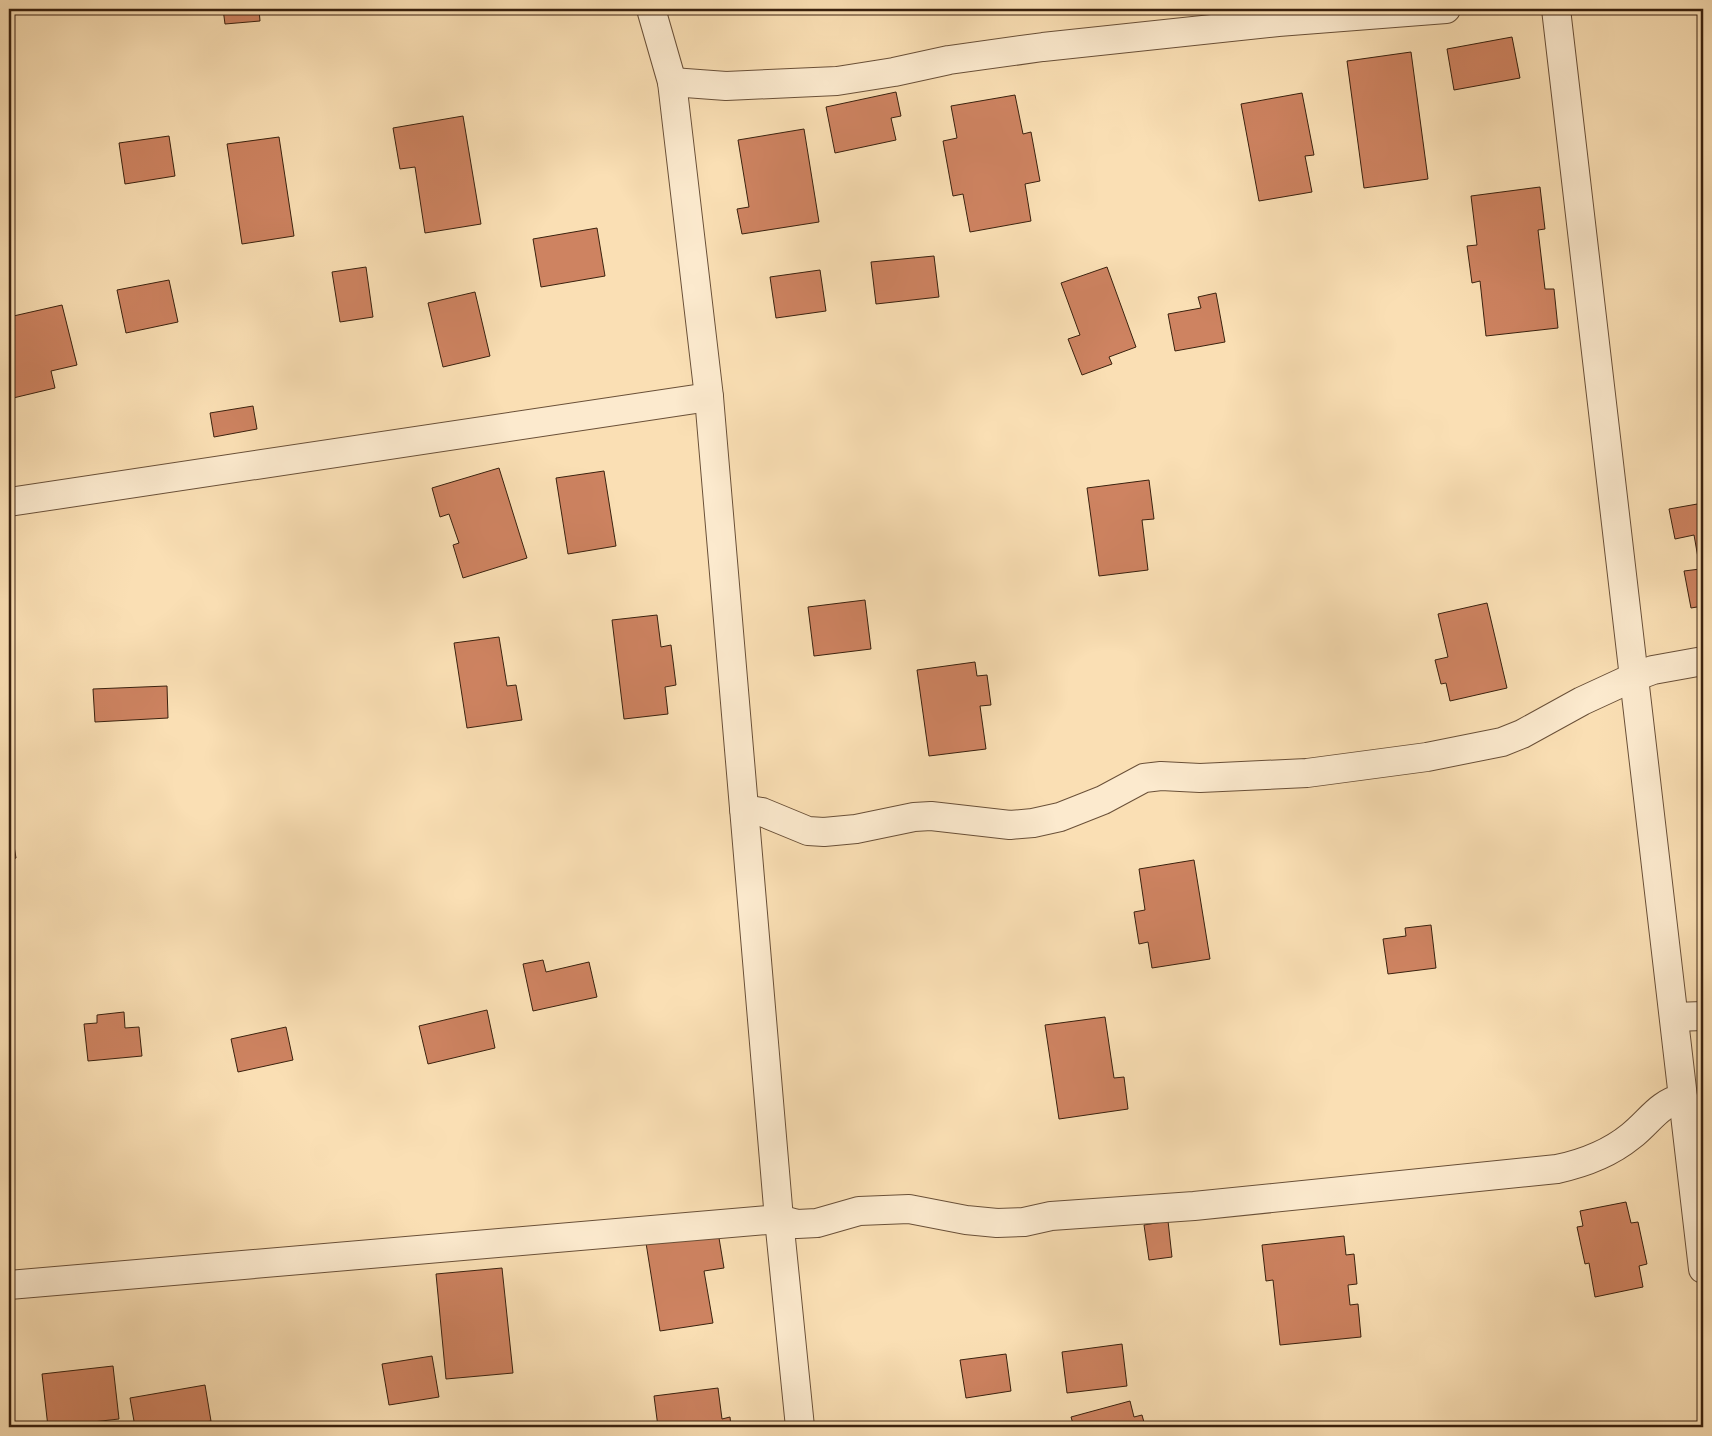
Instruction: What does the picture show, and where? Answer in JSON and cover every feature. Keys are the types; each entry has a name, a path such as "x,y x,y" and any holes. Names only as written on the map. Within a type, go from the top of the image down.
{"street":[{"path":"651,9 672,82 709,397 798,1426"},
{"path":"672,82 726,86 837,81 894,72 949,60 1052,46 1278,22 1446,9"},
{"path":"1556,9 1703,1269"},
{"path":"9,502 709,397"},
{"path":"744,809 762,812 808,831 824,832 856,829 914,817 931,816 1010,825 1033,823 1060,817 1103,800 1144,778 1160,776 1200,778 1307,773 1427,757 1502,742 1634,677 1653,670 1703,661"},
{"path":"1674,1017 1703,1016"},
{"path":"9,1285 779,1220 797,1224 817,1223 859,1211 909,1209 966,1220 1024,1222 1051,1216 1203,1205 1558,1169 1598,1157 1617,1147 1632,1136 1659,1108 1673,1100 1683,1098"}],"building":[{"path":"223,9 259,9 260,21 225,24"},
{"path":"1512,37 1520,78 1454,90 1447,49"},
{"path":"1411,52 1428,179 1364,188 1347,61"},
{"path":"896,92 901,116 891,118 896,140 835,153 826,107"},
{"path":"1302,93 1314,155 1305,156 1312,192 1259,201 1241,104"},
{"path":"1015,95 1023,134 1031,132 1040,181 1025,184 1031,221 970,232 963,194 953,196 943,141 957,138 951,106"},
{"path":"463,116 481,224 425,233 415,167 400,169 393,128"},
{"path":"804,129 819,222 742,234 737,209 749,207 738,140"},
{"path":"169,136 175,176 125,184 119,143"},
{"path":"279,137 294,236 242,244 227,144"},
{"path":"1540,187 1545,229 1538,230 1545,289 1554,289 1558,328 1486,336 1480,281 1472,283 1467,246 1477,245 1471,196"},
{"path":"597,228 605,276 541,287 533,239"},
{"path":"934,256 939,297 876,304 871,262"},
{"path":"366,267 373,317 340,322 332,272"},
{"path":"1107,267 1136,347 1109,357 1112,364 1082,375 1068,339 1080,335 1061,283"},
{"path":"820,270 826,311 776,318 770,277"},
{"path":"169,280 178,322 126,333 117,290"},
{"path":"475,292 490,356 443,367 428,303"},
{"path":"1216,293 1225,342 1175,351 1168,314 1201,308 1198,297"},
{"path":"62,305 77,365 51,371 55,388 9,399 9,317"},
{"path":"253,406 257,429 214,437 210,413"},
{"path":"499,468 527,558 463,578 453,545 459,543 449,514 440,517 432,488"},
{"path":"604,471 616,546 568,554 556,478"},
{"path":"1149,480 1154,519 1142,520 1148,570 1099,576 1087,488"},
{"path":"1703,503 1703,606 1691,608 1684,571 1700,569 1694,535 1675,539 1669,509"},
{"path":"865,600 871,649 814,656 808,607"},
{"path":"1487,603 1507,688 1450,701 1446,683 1441,684 1435,660 1448,657 1438,614"},
{"path":"657,615 661,647 671,645 676,685 665,687 668,714 624,719 612,620"},
{"path":"499,637 507,686 516,685 522,720 467,728 454,643"},
{"path":"975,662 977,676 987,675 991,705 980,706 986,749 929,756 917,670"},
{"path":"167,686 168,718 95,722 93,689"},
{"path":"9,816 16,858 9,860"},
{"path":"1194,860 1210,959 1152,968 1148,942 1139,944 1134,912 1145,910 1139,869"},
{"path":"1431,925 1436,968 1388,974 1383,939 1406,936 1405,928"},
{"path":"543,960 546,972 589,962 597,997 533,1011 523,964"},
{"path":"487,1010 495,1048 428,1064 419,1026"},
{"path":"124,1012 125,1028 139,1027 142,1056 88,1061 84,1024 97,1023 97,1015"},
{"path":"1105,1017 1114,1078 1124,1077 1128,1109 1059,1119 1045,1025"},
{"path":"286,1027 293,1060 238,1072 231,1039"},
{"path":"1626,1202 1631,1223 1638,1222 1647,1264 1639,1266 1643,1287 1595,1297 1589,1263 1585,1264 1577,1227 1583,1226 1580,1211"},
{"path":"1168,1221 1172,1257 1149,1260 1144,1225"},
{"path":"718,1232 724,1268 704,1271 713,1323 660,1331 646,1243"},
{"path":"1344,1236 1346,1255 1354,1254 1357,1284 1348,1285 1350,1305 1358,1304 1361,1337 1280,1345 1273,1280 1266,1281 1262,1245"},
{"path":"502,1268 513,1373 446,1379 436,1274"},
{"path":"1122,1344 1127,1386 1067,1393 1062,1352"},
{"path":"1006,1354 1011,1391 966,1398 960,1360"},
{"path":"432,1356 439,1397 389,1405 382,1364"},
{"path":"113,1366 119,1419 48,1427 42,1374"},
{"path":"205,1385 211,1421 177,1427 135,1427 130,1398"},
{"path":"718,1388 722,1419 730,1417 731,1427 658,1427 654,1396"},
{"path":"1130,1401 1134,1417 1142,1415 1145,1426 1163,1422 1164,1427 1074,1427 1071,1417"}]}
